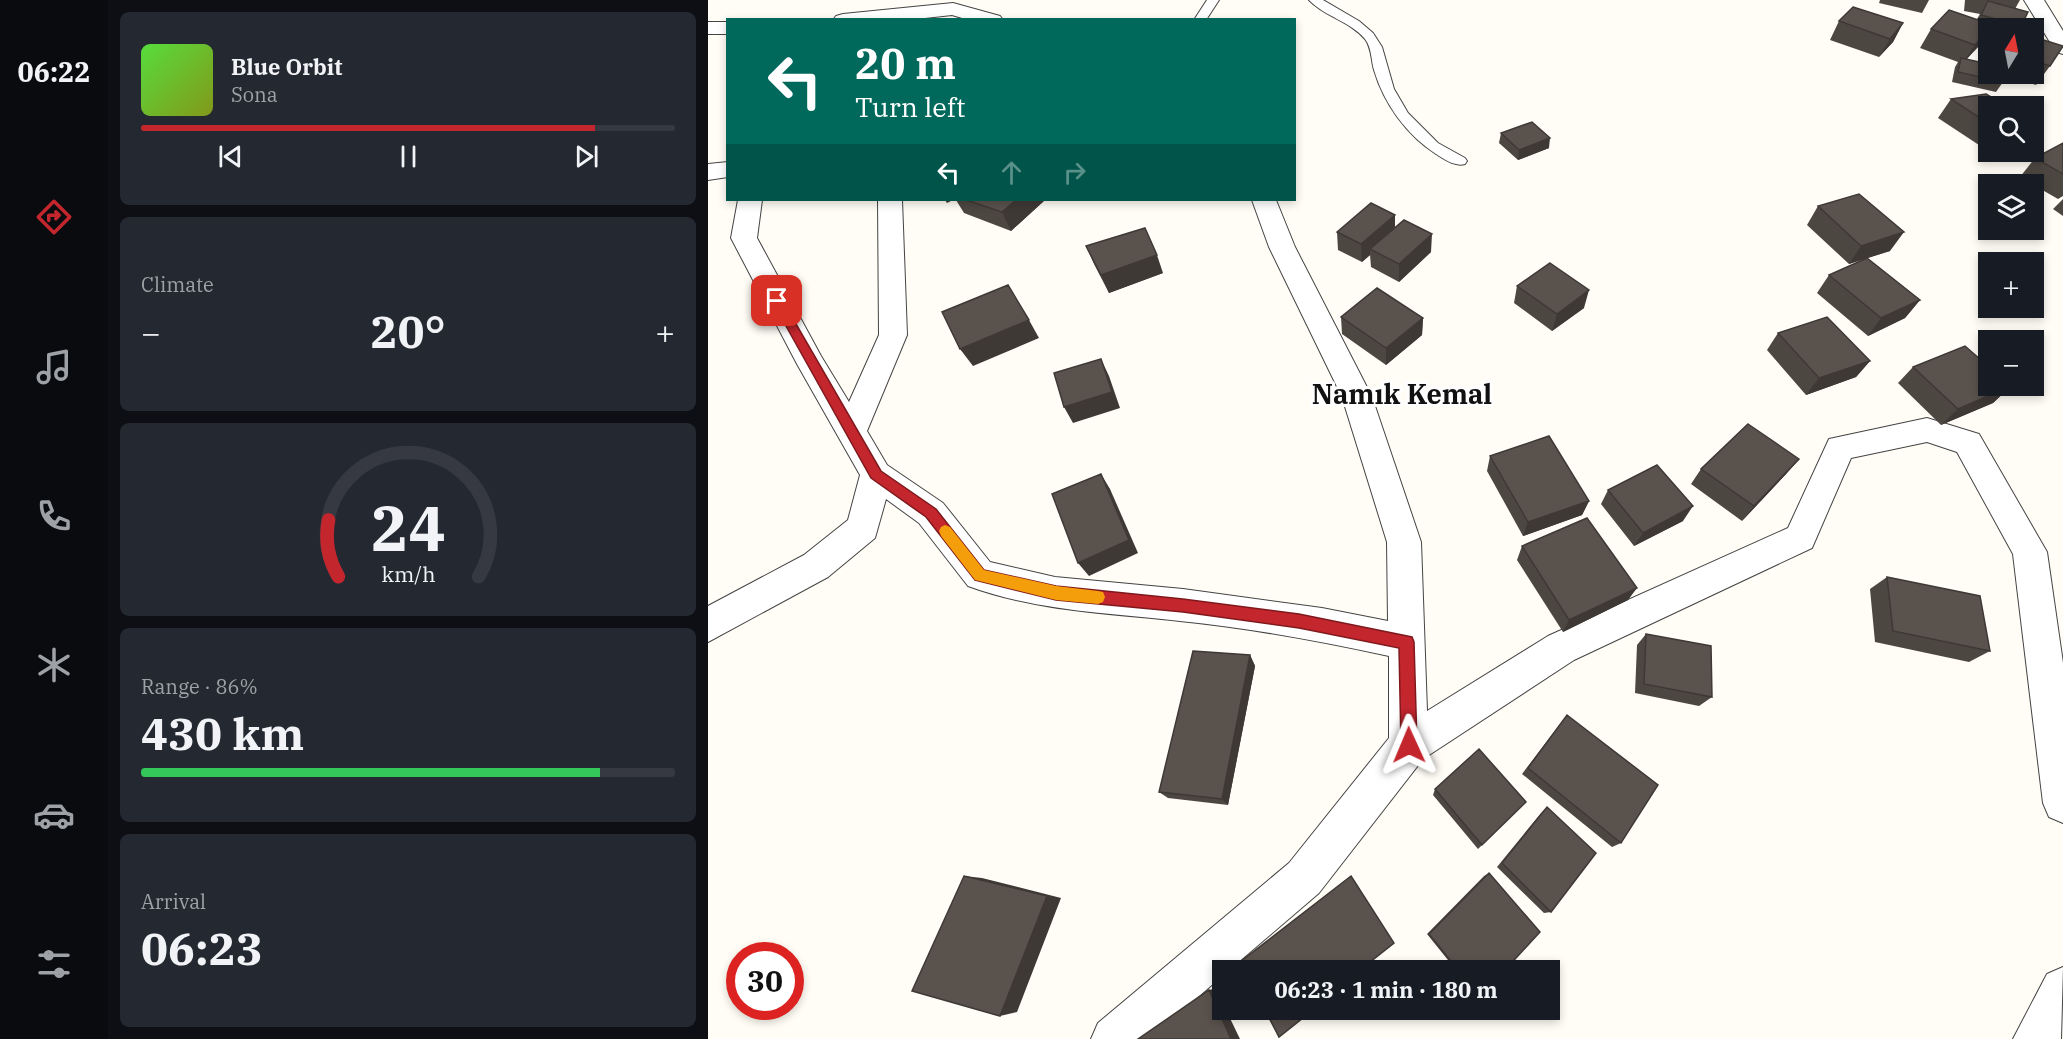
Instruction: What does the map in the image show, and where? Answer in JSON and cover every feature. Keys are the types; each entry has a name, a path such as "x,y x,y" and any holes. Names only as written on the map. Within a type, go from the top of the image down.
{"street":[{"path":"2034,0 2063,48"},
{"path":"859,18 953,9 986,18"},
{"path":"708,28 726,28"},
{"path":"708,172 726,169"},
{"path":"750,201 744,238 851,433 876,474 931,513 980,575 1056,593 1183,605 1299,621 1406,642"},
{"path":"851,433 893,335 890,201"},
{"path":"1264,201 1282,247 1361,408 1404,542 1409,745"},
{"path":"1114,1039 1304,878 1409,745 1561,648 1800,538 1840,448 1926,430 1968,442 2030,552 2063,803"},
{"path":"708,625 816,566 863,528 876,474"},
{"path":"2036,1039 2063,990"}],"lane":[{"path":"1201,18 1213,0"},
{"path":"1315,0 1350,20 1367,34 1376,45 1378,64 1387,89 1400,114 1431,146 1460,161"}],"building":[{"path":"1988,1 2028,12 2025,18 1992,18 1981,15"},
{"path":"1853,7 1903,23 1890,39 1839,21"},
{"path":"1949,10 1978,20 1978,42 1975,45 1931,29"},
{"path":"2044,40 2063,46 2050,66 2044,64"},
{"path":"1961,58 1978,62 1978,76 1958,72"},
{"path":"1986,94 1989,96 1978,96 1978,117 1951,99"},
{"path":"1532,122 1550,138 1519,150 1501,133"},
{"path":"2063,143 2063,174 2042,162 2044,162 2044,153"},
{"path":"1859,194 1904,232 1861,246 1818,206"},
{"path":"969,201 1015,201 1002,212"},
{"path":"1371,203 1395,215 1361,244 1337,232"},
{"path":"1404,220 1432,234 1399,264 1370,249"},
{"path":"1145,228 1157,255 1101,275 1086,246"},
{"path":"1867,258 1920,300 1881,318 1829,275"},
{"path":"1550,263 1589,290 1557,314 1517,286"},
{"path":"1008,285 1029,320 960,349 942,312"},
{"path":"1377,288 1423,318 1386,348 1341,317"},
{"path":"1827,317 1870,361 1819,378 1778,333"},
{"path":"1965,346 1978,357 1978,396 1988,396 1958,409 1913,367"},
{"path":"1101,359 1112,392 1064,407 1054,373"},
{"path":"1748,424 1799,459 1754,506 1701,469"},
{"path":"1549,436 1589,501 1528,522 1490,456"},
{"path":"1657,465 1693,506 1643,533 1608,490"},
{"path":"1101,474 1129,540 1078,563 1052,494"},
{"path":"1587,518 1637,588 1569,620 1522,546"},
{"path":"1887,577 1980,596 1990,651 1893,631"},
{"path":"1646,634 1711,646 1712,697 1644,684"},
{"path":"1193,651 1250,655 1222,799 1159,792"},
{"path":"1567,715 1658,785 1621,843 1528,768"},
{"path":"1479,749 1526,802 1482,845 1435,789"},
{"path":"1547,807 1596,853 1551,912 1502,863"},
{"path":"1489,873 1540,932 1514,960 1450,960 1429,934"},
{"path":"964,876 1047,896 1000,1016 912,991"},
{"path":"1351,876 1394,943 1373,960 1243,960"},
{"path":"1209,990 1212,997 1212,1020 1222,1020 1231,1039 1138,1039"},
{"path":"1270,1020 1300,1020 1279,1037"}],"slow traffic":[{"path":"945,531 980,575 1056,593 1098,597"}],"district":[{"name":"Namık Kemal","path":"1402,393"}],"route":[{"path":"777,301 876,474 931,513 980,575 1056,593 1183,605 1299,621 1406,642 1409,745"}]}
